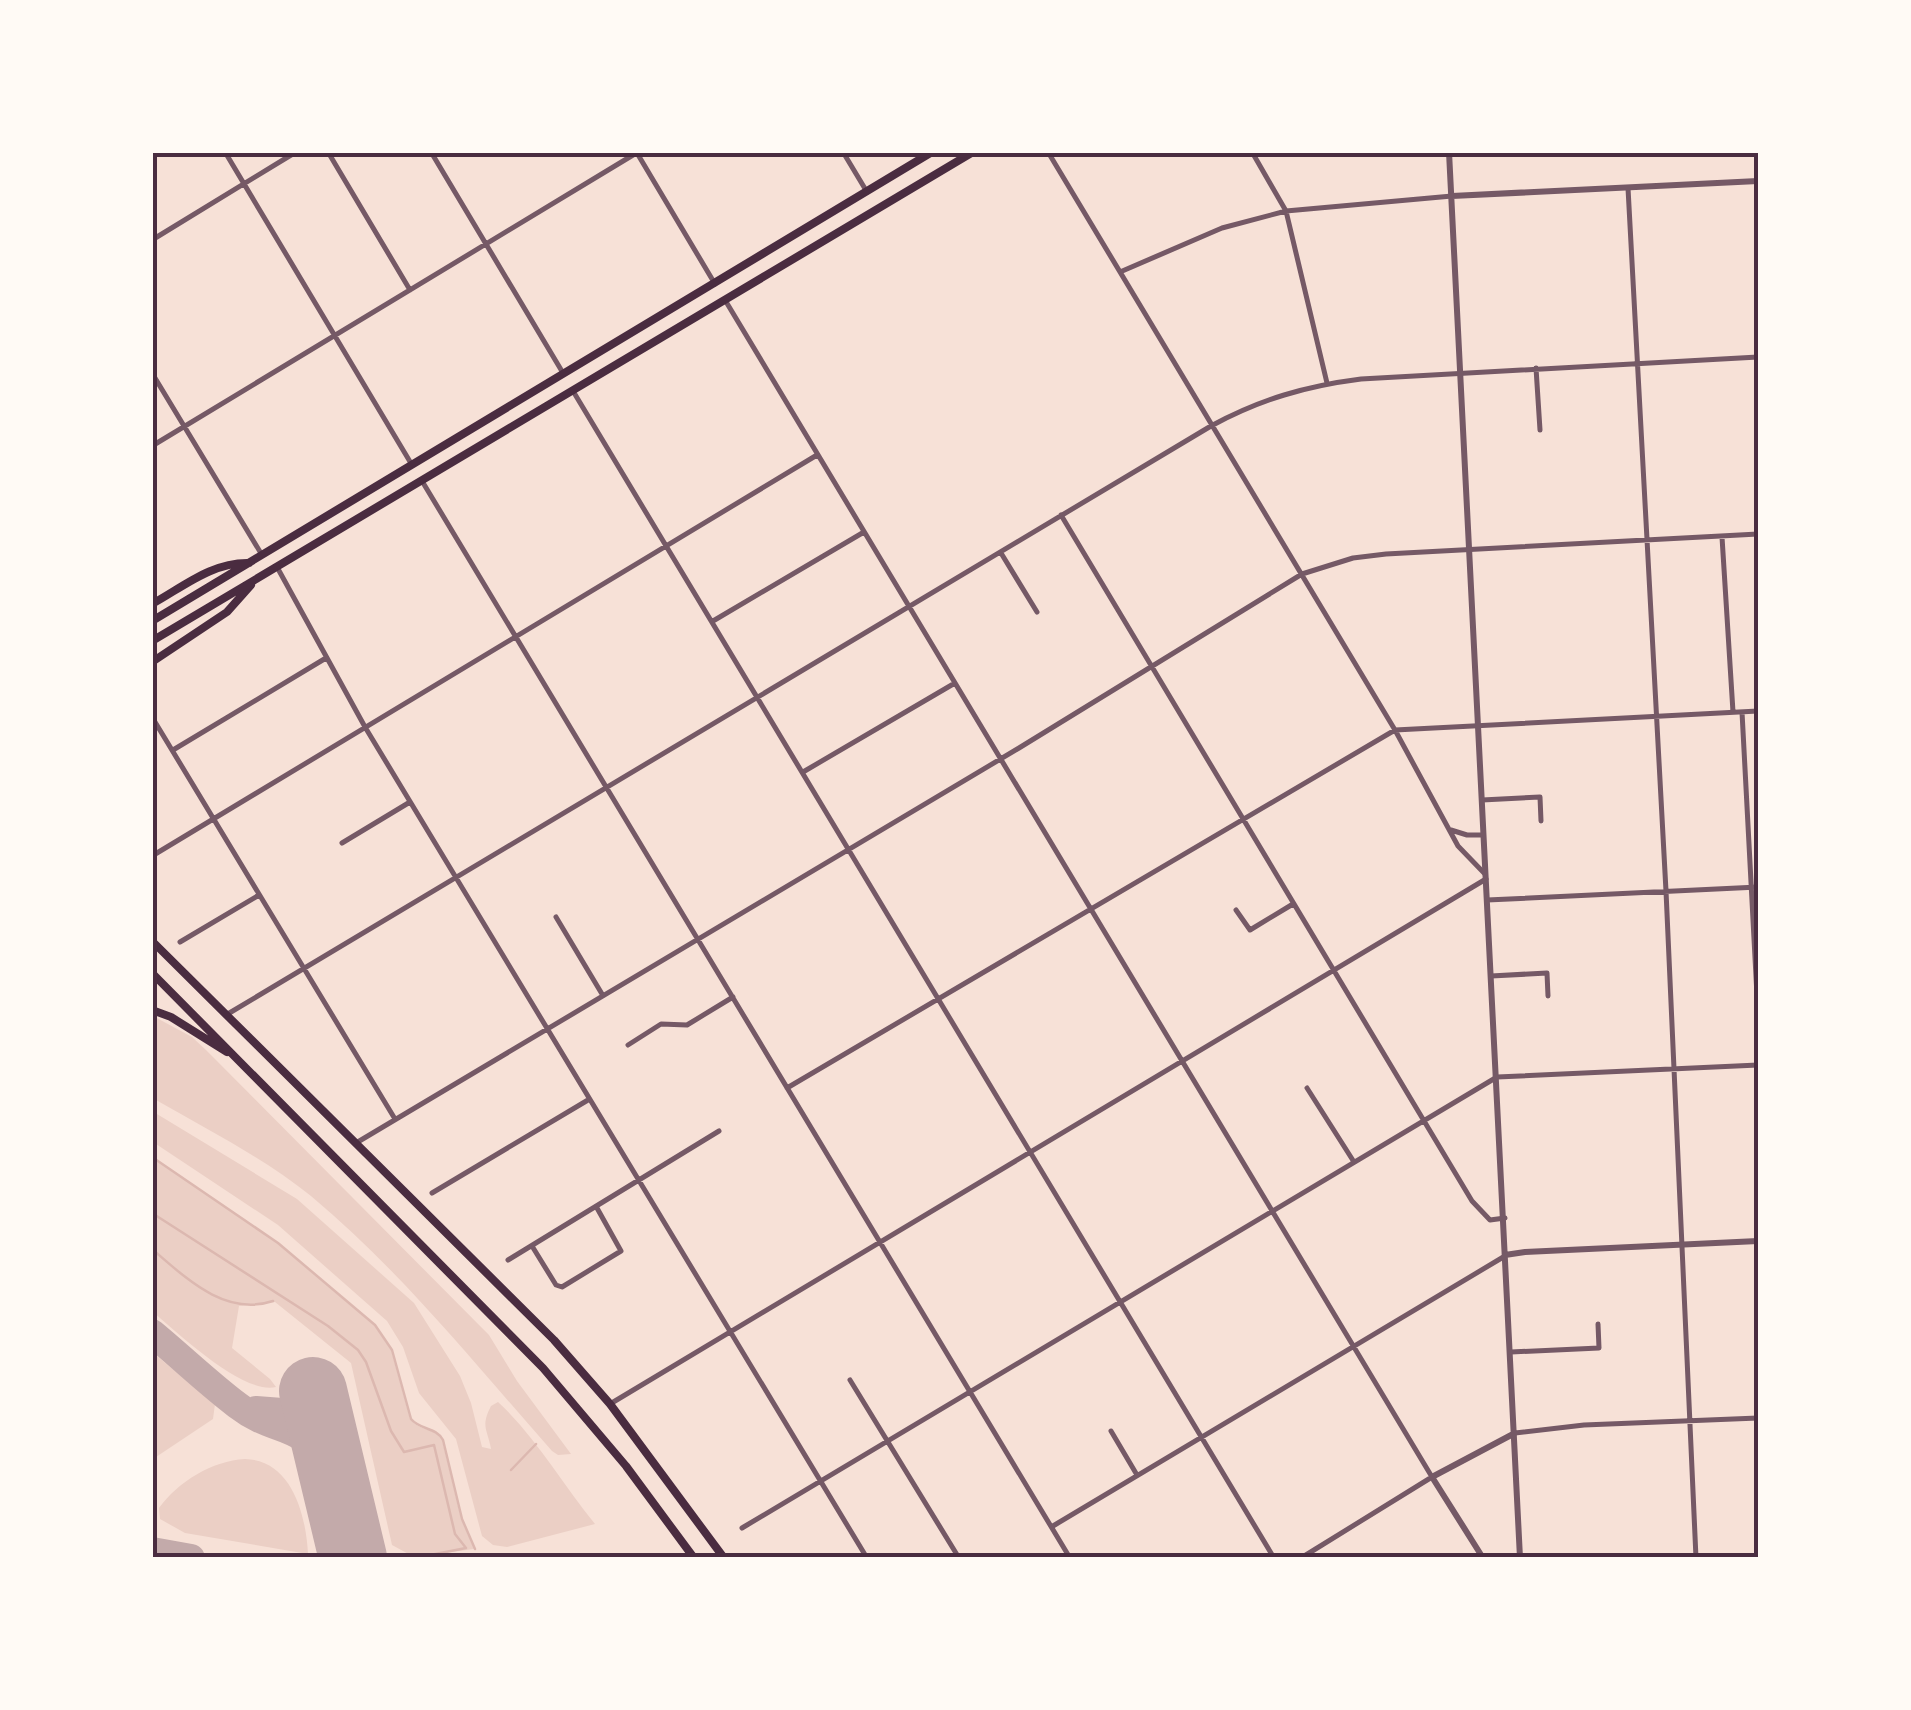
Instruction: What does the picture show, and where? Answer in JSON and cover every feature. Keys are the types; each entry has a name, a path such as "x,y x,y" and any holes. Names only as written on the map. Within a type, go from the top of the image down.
{"highway":[{"path":"152,621 932,152"},
{"path":"152,640 973,152"},
{"path":"152,604 214,568 249,563"},
{"path":"152,662 227,612 254,581"},
{"path":"152,941 554,1340 610,1404 724,1558"},
{"path":"152,973 555,1380 626,1466 694,1558"},
{"path":"152,1010 171,1017 232,1054"}],"street":[{"path":"226,152 412,465"},
{"path":"152,240 296,152"},
{"path":"328,152 410,290"},
{"path":"431,152 564,374"},
{"path":"843,152 867,192"},
{"path":"1048,152 1302,574 1448,829 1465,856 1486,876"},
{"path":"1252,152 1286,212 1327,384"},
{"path":"1449,152 1520,1558"},
{"path":"152,446 638,153 715,284"},
{"path":"1120,272 1222,228 1286,212 1452,196 1758,181"},
{"path":"1628,188 1666,891 1696,1558"},
{"path":"725,300 1482,1558"},
{"path":"226,1016 1212,426 1277,395 1327,384 1460,372 1758,357"},
{"path":"1536,368 1540,430"},
{"path":"152,373 262,555"},
{"path":"573,391 1274,1558"},
{"path":"152,856 817,455"},
{"path":"422,481 1070,1558"},
{"path":"1061,516 1422,1120 1484,1216 1505,1218"},
{"path":"713,621 864,532"},
{"path":"356,1142 1302,574 1368,556 1758,534"},
{"path":"1722,537 1733,712"},
{"path":"1001,553 1037,612"},
{"path":"276,567 456,880 866,1558"},
{"path":"173,750 326,658"},
{"path":"804,772 955,683"},
{"path":"787,1088 1394,730 1758,711"},
{"path":"1742,712 1755,887 1758,1014"},
{"path":"152,716 395,1119"},
{"path":"1482,800 1539,797 1540,821"},
{"path":"342,844 410,802"},
{"path":"1448,829 1483,835"},
{"path":"610,1404 1486,876"},
{"path":"1487,900 1755,887"},
{"path":"180,942 259,895"},
{"path":"1236,910 1250,930 1293,904"},
{"path":"556,917 602,994"},
{"path":"1491,976 1547,974 1548,996"},
{"path":"628,1046 664,1024 687,1025 733,997"},
{"path":"742,1528 1496,1076 1758,1064"},
{"path":"1308,1088 1354,1162"},
{"path":"432,1194 588,1100"},
{"path":"508,1260 720,1132"},
{"path":"532,1246 556,1284 562,1287 621,1251 596,1207"},
{"path":"1052,1526 1505,1256 1758,1241"},
{"path":"1511,1352 1600,1348 1598,1324"},
{"path":"850,1380 959,1558"},
{"path":"1301,1558 1432,1477 1515,1432 1584,1425 1758,1418"},
{"path":"1111,1431 1138,1474"}],"shaded area":[{"path":"153,1016 192,1037 206,1050 489,1335 517,1381 571,1454 558,1455 552,1451 407,1287 311,1196 255,1157 152,1096"},
{"path":"152,1111 297,1199 414,1303 460,1376 482,1447 491,1449 486,1419 491,1406 498,1402 537,1445 595,1524 507,1547 493,1545 482,1536 456,1439 419,1393 403,1347 387,1321 278,1225 153,1142"},
{"path":"153,1158 277,1243 374,1325 391,1350 410,1419 442,1440 461,1519 474,1549 414,1557 392,1545 351,1363 275,1302 239,1306 232,1348 276,1387 246,1382 229,1372 153,1312"},
{"path":"152,1352 215,1404 213,1419 153,1459"},
{"path":"245,1459 261,1462 285,1479 300,1507 308,1554 185,1533 160,1519 159,1508 186,1481 209,1468"}],"waterway":[{"path":"152,1157 278,1243 375,1325 392,1350 411,1419 443,1440 462,1519 475,1549"},
{"path":"152,1213 328,1326 358,1350 391,1431 404,1452 434,1445 455,1534 466,1548 420,1557"},
{"path":"152,1249 207,1292 223,1299 255,1305 273,1301"},
{"path":"511,1470 536,1444"}],"taxiway":[{"path":"152,1333 237,1405 265,1422 299,1435 331,1472"},
{"path":"256,1410 282,1412 316,1404"},
{"path":"152,1551 191,1558"}],"runway":[{"path":"313,1391 353,1558"}]}
